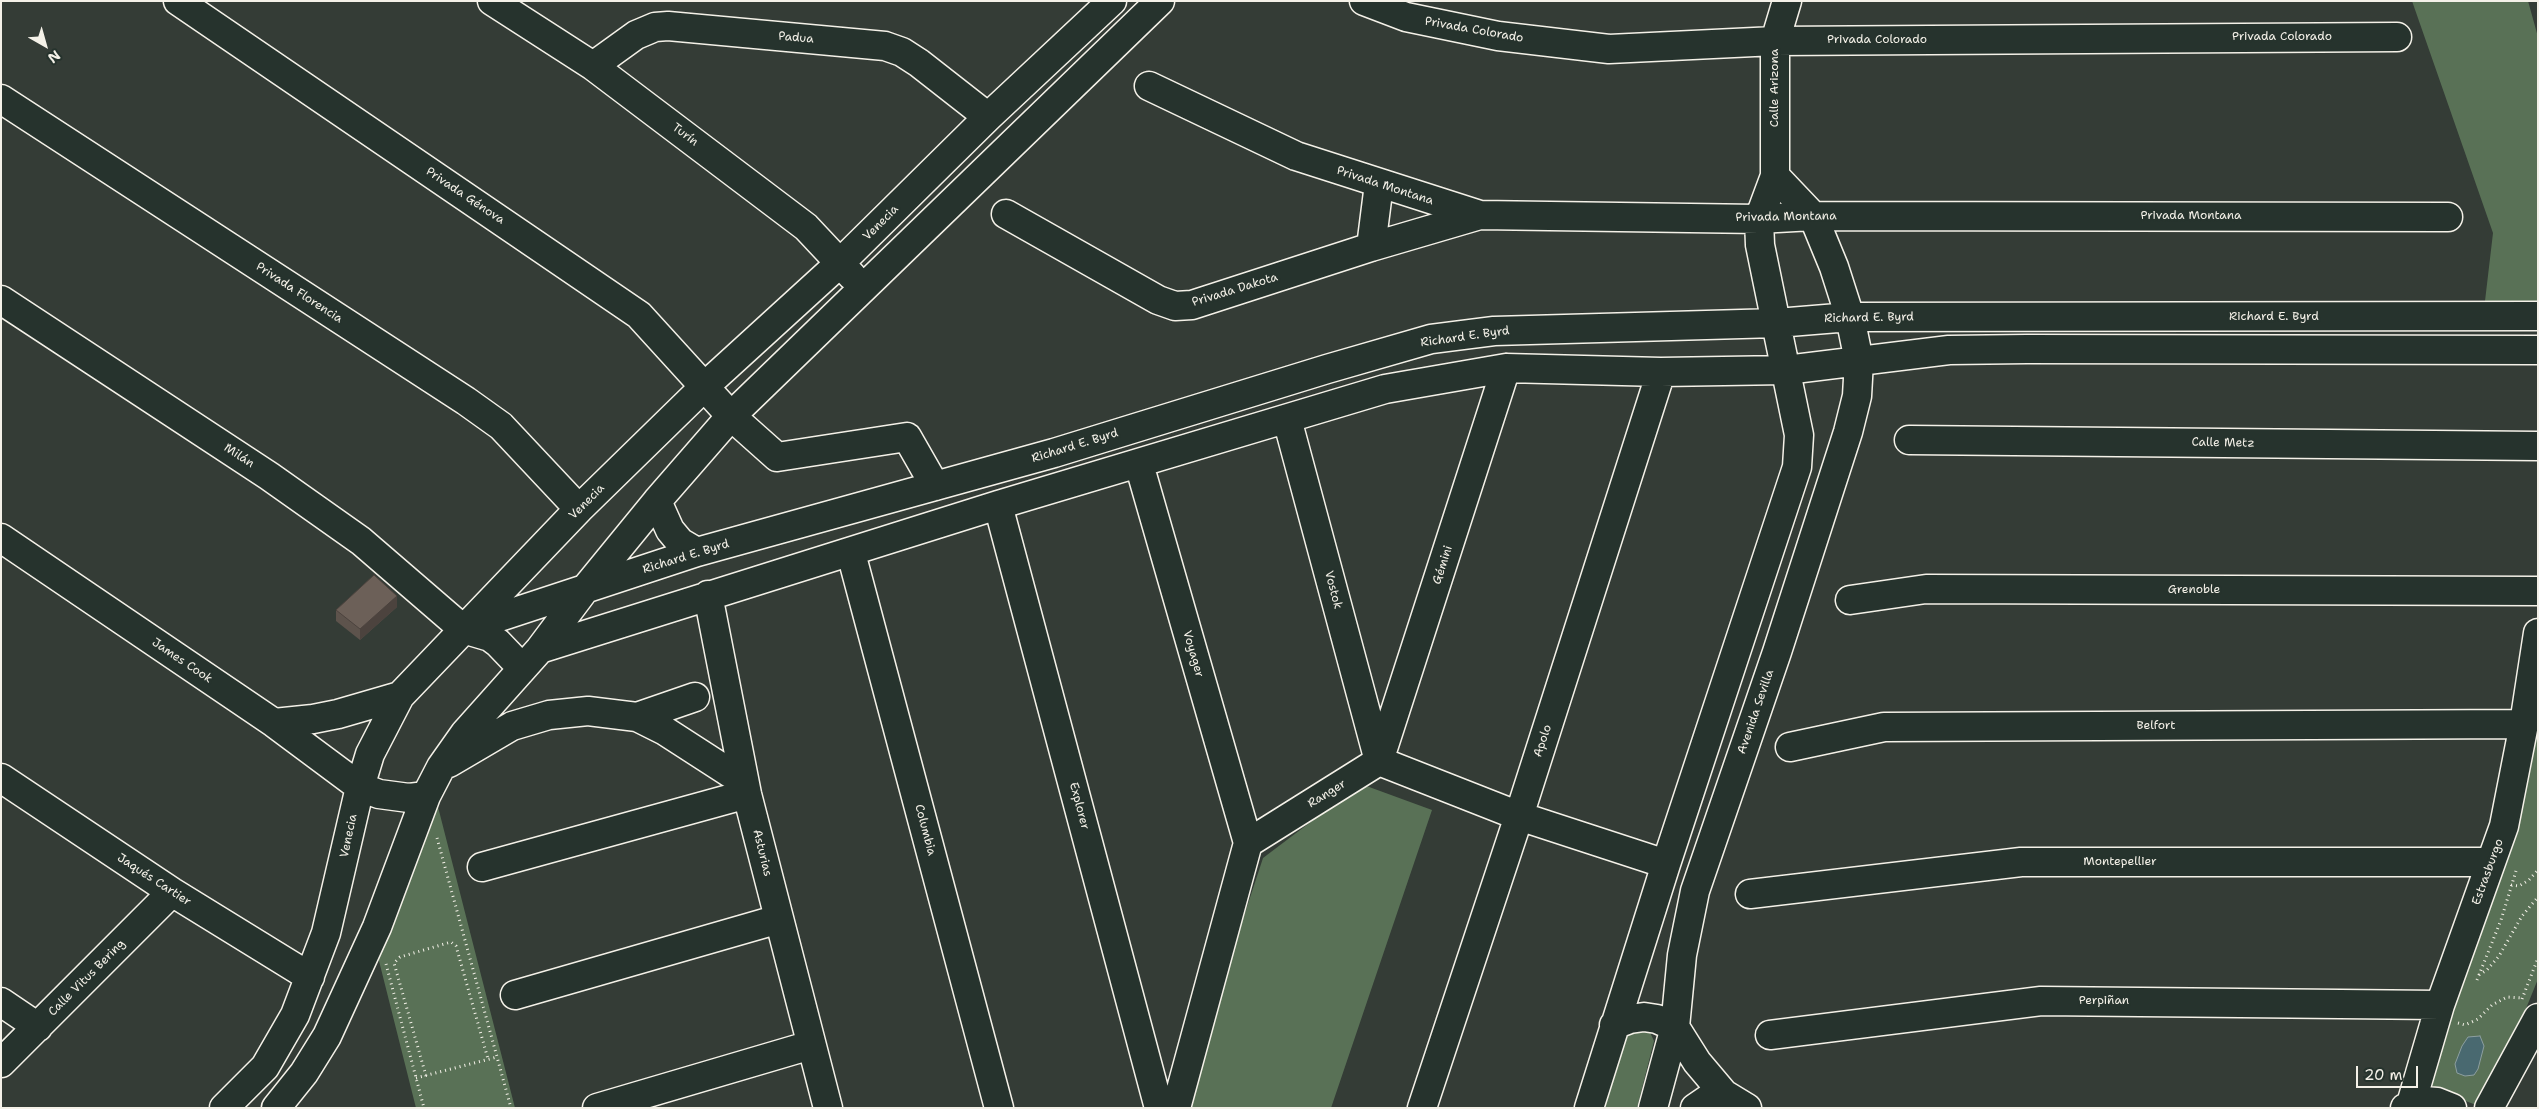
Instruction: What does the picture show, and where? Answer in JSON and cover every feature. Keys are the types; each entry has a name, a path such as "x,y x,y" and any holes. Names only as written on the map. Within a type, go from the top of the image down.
{"street":[{"name":"Privada Génova","path":"178,1 639,315 731,416 777,457 906,437 935,486"},
{"name":"Turín","path":"492,1 593,66 806,227 863,288"},
{"name":"Venecia","path":"224,1108 265,1067 295,1015 326,933 360,787 370,754 400,696 579,509 704,387 840,263 988,117 1112,1"},
{"path":"276,1108 304,1072 326,1036 376,927 426,796 441,767 465,733 540,649 585,589 657,501 731,416 1160,1"},
{"name":"Privada Colorado","path":"1364,1 1406,18 1498,36 1609,49 1775,41 2397,37"},
{"name":"Calle Arizona","path":"1777,323 1760,244 1759,219 1775,176 1775,41 1787,1"},
{"name":"Padua","path":"593,66 636,35 655,27 668,26 885,46 902,52 919,63 988,117"},
{"name":"Privada Montana","path":"1148,86 1296,156 1480,216 1759,219 1813,216 2448,217"},
{"name":"Privada Florencia","path":"1,99 466,401 501,426 579,509"},
{"path":"1775,176 1813,216 1834,267 1850,317"},
{"path":"1371,247 1379,184"},
{"name":"Privada Dakota","path":"1006,214 1158,300 1176,306 1192,305 1371,247 1480,216"},
{"name":"Milán","path":"1,300 284,486 361,541 463,629"},
{"name":"Richard E. Byrd","path":"463,629 697,552 1054,453 1431,339 1494,331 1777,323 1850,317 2538,316"},
{"name":"Avenida Sevilla","path":"1653,1108 1675,1027 1682,955 1695,891 1777,652 1848,432 1857,396 1859,361 1850,317"},
{"path":"1590,1108 1614,1025 1666,864 1797,468 1800,435 1777,323"},
{"path":"540,649 708,595 851,553 998,505 1385,389 1506,368 1661,372 1786,370 1949,350 2538,350"},
{"name":"Gémini","path":"1379,761 1506,368"},
{"name":"Apolo","path":"1422,1108 1519,816 1661,372"},
{"name":"Vostok","path":"1287,419 1379,761"},
{"name":"Calle Metz","path":"1908,440 2538,446"},
{"name":"Voyager","path":"1139,464 1248,843"},
{"path":"657,501 670,530 680,542 697,552"},
{"name":"Explorer","path":"998,505 1159,1108"},
{"name":"James Cook","path":"1,538 274,723 360,787 379,794 409,798 426,796"},
{"name":"Columbia","path":"851,553 999,1108"},
{"name":"Grenoble","path":"1850,600 1926,588 2538,591"},
{"name":"Asturias","path":"708,595 746,788 810,1045 828,1108"},
{"path":"463,629 490,637 522,668"},
{"name":"Estrasburgo","path":"2408,1106 2453,1014 2504,864 2504,826 2524,724 2538,633"},
{"path":"274,723 338,714 400,696"},
{"path":"637,717 695,697"},
{"path":"441,767 512,726 549,715 588,711 637,717 665,731 746,788"},
{"name":"Belfort","path":"1790,747 1884,727 2524,724"},
{"path":"1379,761 1519,816 1666,864"},
{"name":"Ranger","path":"1248,843 1379,761"},
{"name":"Jaqués Cartier","path":"1,778 172,892 310,977"},
{"path":"482,866 746,788"},
{"path":"1176,1108 1248,843"},
{"name":"Montepellier","path":"1750,894 2021,862 2504,864"},
{"name":"Calle Vitus Bering","path":"1,1062 172,892"},
{"path":"515,995 779,919"},
{"name":"Perpiñan","path":"1770,1035 2041,1001 2453,1014"},
{"path":"2,1004 38,1027"},
{"path":"2489,1108 2530,1008"},
{"path":"1614,1025 1630,1019 1644,1017 1657,1018 1675,1027 1697,1062 1724,1094 1747,1108"},
{"path":"597,1108 810,1045"},
{"path":"1696,1108 1710,1097 1724,1094"},
{"path":"2408,1106 2424,1101 2437,1102 2452,1108"}],"path":[{"path":"436,833 511,1108"},
{"path":"2476,982 2500,920 2511,885 2504,864"},
{"path":"2511,885 2520,886 2538,870"},
{"path":"2479,975 2487,970 2499,956 2522,916 2538,897"},
{"path":"376,927 424,1108"},
{"path":"426,1076 394,963 400,957 451,942 456,946 488,1059"},
{"path":"2453,1014 2465,1025 2478,1019 2492,1005 2507,997 2530,1008"},
{"path":"2453,1014 2455,1029"},
{"path":"416,1078 497,1057"}],"green space":[{"path":"2412,1 2528,1 2538,37 2538,301 2485,301 2493,233"},
{"path":"2538,730 2538,979 2499,1075 2479,1106 2433,1089 2429,1070 2483,926"},
{"path":"1361,784 1432,810 1331,1108 1181,1108 1263,858"},
{"path":"437,803 515,1108 416,1108 375,945"},
{"path":"1648,1028 1654,1041 1637,1108 1605,1108 1613,1066 1625,1029"}],"water":[{"path":"2480,1036 2484,1046 2478,1069 2474,1075 2465,1076 2457,1073 2455,1064 2462,1046 2468,1037"}],"building":[{"path":"374,575 397,596 360,629 336,610"}]}
